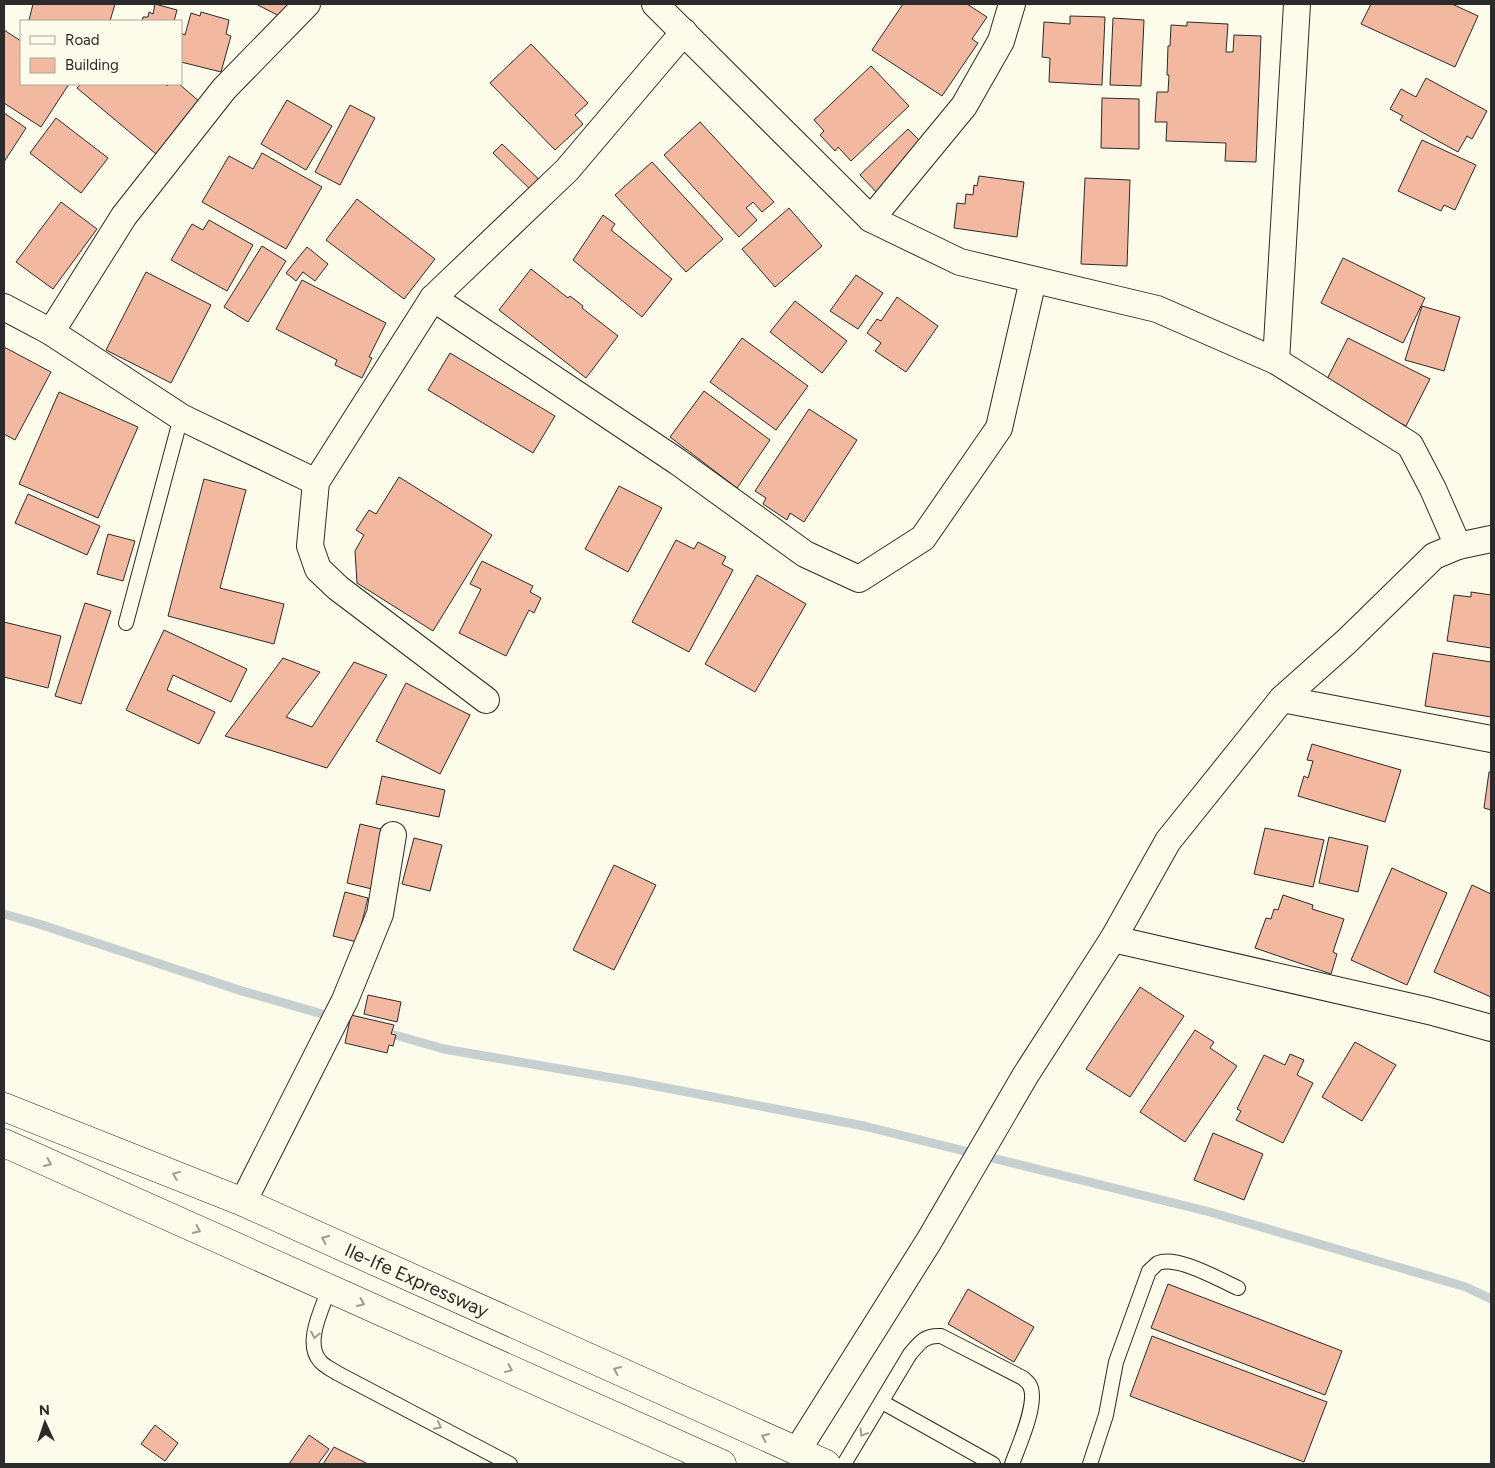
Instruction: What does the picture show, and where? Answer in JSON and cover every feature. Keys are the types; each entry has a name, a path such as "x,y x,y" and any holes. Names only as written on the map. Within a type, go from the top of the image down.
{"highway":[{"name":"Ile-Ife Expressway","path":"4,1107 243,1202 826,1464"},
{"path":"4,1143 722,1464"}],"street":[{"path":"51,332 124,216 224,89 306,4"},
{"path":"655,4 872,219 960,262 1157,309 1276,362 1410,445 1433,489 1458,546"},
{"path":"872,219 964,106 1001,41 1012,4"},
{"path":"1276,362 1297,4"},
{"path":"486,700 338,588 318,569 310,546 316,482 434,298 567,170 684,32"},
{"path":"434,298 678,462 805,554 858,579 924,538 999,428 1033,280"},
{"path":"4,306 51,332 181,417 316,482"},
{"path":"796,1451 929,1241 1025,1076 1113,939 1168,842 1282,699 1347,641 1434,556 1458,546 1491,539"},
{"path":"1282,699 1491,739"},
{"path":"243,1202 348,992 380,914 392,834"},
{"path":"1113,939 1429,1011 1491,1028"}],"lane":[{"path":"126,623 181,417"},
{"path":"1090,1464 1106,1415 1116,1362 1149,1271 1158,1263 1172,1262 1187,1265 1238,1288"},
{"path":"329,1289 313,1338 314,1350 320,1362 336,1373 510,1464"},
{"path":"844,1464 910,1354 923,1340 931,1336 941,1336 1023,1378 1029,1384 1032,1392 1032,1404 1012,1464"},
{"path":"882,1402 993,1464"}],"building":[{"path":"33,4 115,4 110,20 29,20"},
{"path":"155,4 177,10 174,20 142,20 143,17 148,17 149,12 153,14"},
{"path":"256,4 298,4 285,19"},
{"path":"903,4 967,4 987,17 972,39 978,43 942,96 872,50"},
{"path":"1371,4 1452,4 1478,16 1455,67 1361,24"},
{"path":"201,12 229,20 226,34 231,36 221,72 182,62 182,34 185,35 191,13 200,16"},
{"path":"1070,16 1105,17 1102,85 1049,82 1050,58 1042,57 1044,22 1070,24"},
{"path":"1113,18 1144,20 1141,86 1110,85"},
{"path":"1187,22 1228,24 1226,52 1233,52 1234,35 1261,36 1256,162 1225,161 1226,143 1166,141 1167,122 1155,122 1157,92 1168,92 1168,46 1170,46 1171,25 1187,26"},
{"path":"4,30 20,40 20,85 68,85 41,127 4,103"},
{"path":"531,44 588,103 575,115 583,124 555,150 490,83"},
{"path":"871,66 909,106 851,161 838,147 835,151 820,135 824,131 814,120"},
{"path":"1426,78 1487,111 1472,139 1467,136 1458,152 1400,120 1403,116 1390,109 1401,89 1416,97"},
{"path":"80,85 180,85 200,102 156,154 77,88"},
{"path":"1102,98 1139,99 1139,149 1101,148"},
{"path":"287,100 332,126 306,170 261,144"},
{"path":"350,105 375,118 340,185 315,172"},
{"path":"4,113 26,128 4,162"},
{"path":"56,118 108,158 81,193 30,153"},
{"path":"700,122 774,202 762,212 753,202 746,208 757,220 739,237 664,155"},
{"path":"908,129 930,151 881,197 860,175"},
{"path":"1422,140 1476,165 1455,210 1444,205 1441,211 1398,191"},
{"path":"502,144 548,188 538,197 493,153"},
{"path":"262,153 322,187 286,249 202,202 229,156 253,169"},
{"path":"652,162 723,239 686,272 615,195"},
{"path":"979,176 1024,182 1017,237 954,228 957,203 965,204 966,194 973,195 974,185 977,186"},
{"path":"1085,178 1130,180 1127,266 1081,264"},
{"path":"357,199 435,259 404,299 326,240"},
{"path":"61,202 97,229 53,289 16,262"},
{"path":"789,208 822,246 775,287 742,249"},
{"path":"603,215 615,224 611,230 672,279 642,317 573,260"},
{"path":"209,220 253,245 227,291 171,260 192,224 203,230"},
{"path":"262,246 286,261 248,322 224,307"},
{"path":"307,247 328,264 315,281 303,272 296,281 286,273"},
{"path":"1343,258 1425,298 1403,343 1321,303"},
{"path":"531,269 568,298 570,296 583,306 582,308 618,336 586,378 499,310"},
{"path":"146,272 211,305 171,383 106,350"},
{"path":"856,275 883,293 858,329 830,311"},
{"path":"302,280 386,323 369,357 372,358 362,378 335,365 337,360 276,329"},
{"path":"897,297 938,326 906,372 875,351 881,343 867,333 877,319 881,321"},
{"path":"795,301 847,341 822,373 770,332"},
{"path":"1422,306 1460,317 1444,371 1405,360"},
{"path":"742,338 808,386 776,430 710,382"},
{"path":"1348,338 1430,379 1406,426 1324,385"},
{"path":"4,347 51,372 15,440 4,434"},
{"path":"450,353 555,416 533,453 428,390"},
{"path":"704,391 770,440 737,488 670,437"},
{"path":"59,392 138,427 98,518 19,484"},
{"path":"809,409 857,440 804,522 790,513 787,520 763,504 766,498 755,491"},
{"path":"399,477 492,535 433,631 357,583 355,551 364,535 356,530 369,510 376,514"},
{"path":"204,479 246,490 220,588 284,604 274,644 168,616"},
{"path":"619,486 662,508 628,572 585,549"},
{"path":"28,494 100,526 87,555 15,523"},
{"path":"108,534 135,541 123,581 97,574"},
{"path":"676,540 694,549 698,542 726,557 722,564 733,570 689,652 632,622"},
{"path":"482,561 533,586 530,592 541,598 534,613 529,610 506,656 459,633 481,589 470,584"},
{"path":"757,575 806,604 755,692 705,664"},
{"path":"1471,592 1491,595 1491,648 1447,641 1454,595 1471,597"},
{"path":"85,603 111,611 81,704 55,696"},
{"path":"4,622 61,636 48,688 4,677"},
{"path":"164,630 247,669 231,702 173,675 167,690 215,712 199,744 126,710"},
{"path":"1433,653 1491,662 1491,717 1425,706"},
{"path":"283,658 320,672 286,717 312,727 354,662 387,675 327,768 225,736"},
{"path":"406,683 470,715 440,774 376,741"},
{"path":"1312,744 1401,770 1385,822 1298,796 1304,776 1308,778 1313,761 1307,760"},
{"path":"1489,772 1491,772 1491,810 1484,808"},
{"path":"382,776 445,790 439,817 376,804"},
{"path":"360,824 385,830 372,889 347,883"},
{"path":"1265,828 1324,840 1313,887 1254,874"},
{"path":"1329,837 1368,846 1358,892 1319,883"},
{"path":"414,838 442,845 430,891 402,884"},
{"path":"614,865 656,885 614,970 573,950"},
{"path":"1392,868 1447,893 1407,985 1351,960"},
{"path":"1472,885 1491,894 1491,997 1434,972"},
{"path":"345,892 368,898 357,942 333,936"},
{"path":"1283,895 1313,905 1312,909 1344,919 1333,952 1337,954 1331,974 1255,948 1266,918 1271,919 1274,909 1278,910"},
{"path":"1140,987 1184,1016 1130,1097 1086,1069"},
{"path":"368,995 401,1002 397,1022 364,1014"},
{"path":"351,1015 394,1025 391,1034 396,1035 393,1046 389,1045 387,1053 345,1043"},
{"path":"1195,1030 1214,1042 1210,1048 1237,1066 1185,1142 1140,1112"},
{"path":"1355,1042 1396,1065 1362,1121 1322,1097"},
{"path":"1290,1054 1304,1060 1297,1075 1313,1083 1283,1143 1236,1120 1241,1111 1237,1109 1264,1055 1285,1065"},
{"path":"1213,1133 1263,1154 1244,1200 1194,1180"},
{"path":"1168,1284 1342,1351 1325,1395 1151,1328"},
{"path":"968,1289 1034,1327 1014,1362 948,1324"},
{"path":"1152,1336 1327,1402 1304,1462 1130,1396"},
{"path":"155,1425 178,1443 165,1461 141,1444"},
{"path":"309,1435 329,1449 318,1464 289,1464"},
{"path":"334,1447 368,1464 323,1464"}],"waterway":[{"path":"4,914 242,991 333,1017"},
{"path":"381,1031 444,1049 630,1081 864,1126 1210,1212 1466,1287 1491,1299"}]}
